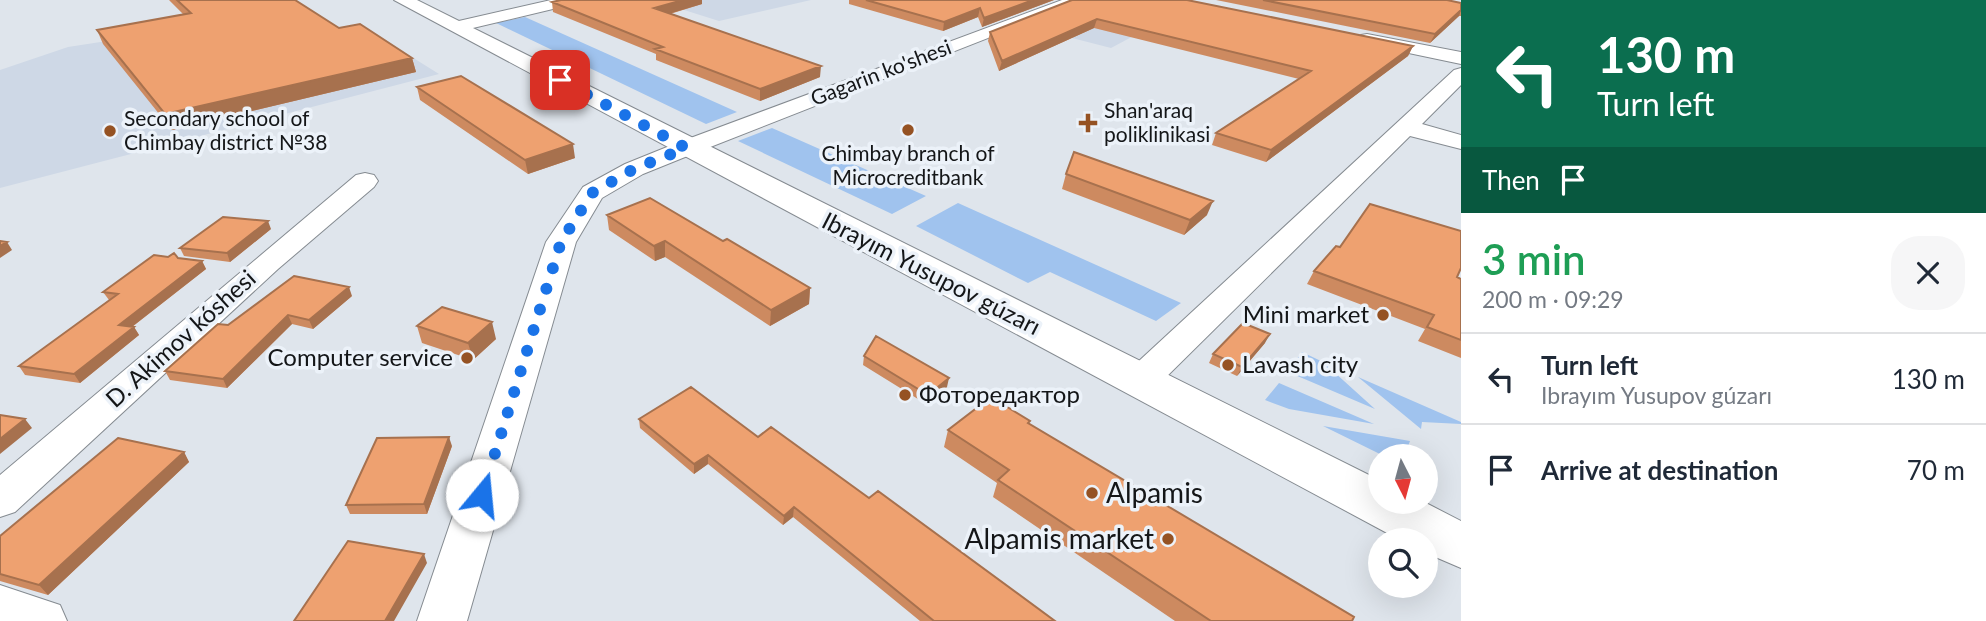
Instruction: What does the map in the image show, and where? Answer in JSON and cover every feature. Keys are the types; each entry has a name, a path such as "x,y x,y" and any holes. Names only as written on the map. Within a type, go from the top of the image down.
{"main road":[{"name":"Ibrayım Yusupov gúzarı","path":"403,0 1461,546"}],"street":[{"path":"456,27 572,0"},
{"name":"Gagarin ko'shesi","path":"442,621 561,242 592,193 634,169 686,148 1077,0"},
{"path":"1355,36 1461,58"},
{"path":"1140,381 1461,74"},
{"path":"1405,127 1461,142"},
{"name":"D. Akimov kóshesi","path":"0,500 267,263 365,181"},
{"path":"0,607 42,621"}],"shaded area":[{"path":"672,0 811,0 719,21 662,3"},
{"path":"525,17 737,112 706,124 496,23"},
{"path":"1156,24 1111,48 1033,28"},
{"name":"Secondary school of Chimbay district №38","path":"375,34 439,74 0,188 0,70 68,47 107,41 343,41"},
{"path":"772,128 926,196 892,214 738,141"},
{"path":"958,203 1181,303 1156,321 1050,272 1028,283 916,226"},
{"path":"1302,352 1323,362 1375,409 1288,372"},
{"path":"1358,377 1461,424 1422,422 1421,429"},
{"path":"1279,383 1374,424 1289,409 1265,400"},
{"path":"1323,426 1410,441 1409,444 1368,444 1368,448"}],"building":[{"path":"177,0 295,0 339,28 360,24 412,58 165,114 97,30 191,13"},
{"path":"683,0 654,8 821,66 760,89 655,49 663,47 552,2"},
{"path":"866,0 1033,0 984,18 980,8 944,22"},
{"path":"1072,0 1187,0 1413,46 1271,150 1216,133 1311,71 1097,19 1002,61 990,32"},
{"path":"1263,0 1447,0 1461,3 1461,10 1435,34"},
{"path":"461,76 573,144 525,160 417,87"},
{"path":"1074,152 1213,201 1190,220 1066,174"},
{"path":"650,198 810,288 771,310 665,241 654,246 607,215"},
{"path":"1370,204 1461,231 1461,268 1457,277 1461,279 1461,340 1427,327 1434,315 1314,271 1336,246 1340,247"},
{"path":"223,217 268,221 227,253 180,248"},
{"path":"174,253 178,258 202,261 119,325 134,327 74,374 19,366 118,294 103,292 154,255 168,257"},
{"path":"294,276 349,287 309,320 288,315 223,379 165,371 218,324 228,325"},
{"path":"442,307 492,322 468,343 417,326"},
{"path":"1243,323 1270,334 1242,367 1213,354"},
{"path":"876,336 949,378 928,395 864,356"},
{"path":"691,387 758,437 771,427 869,498 878,491 1055,621 934,621 794,507 784,516 708,455 694,464 639,419"},
{"path":"991,397 1030,421 1028,423 1354,617 1352,621 1211,621 998,480 1009,470 948,430"},
{"path":"0,415 25,419 0,439"},
{"path":"449,437 424,504 346,505 377,438"},
{"path":"118,438 184,452 39,585 0,574 0,536"},
{"path":"348,541 424,554 385,621 294,621"}],"place":[{"name":"Shan'araq poliklinikasi","path":"1088,123"},
{"name":"Chimbay branch of Microcreditbank","path":"908,130"},
{"name":"Secondary school of Chimbay district №38","path":"110,131"},
{"name":"Mini market","path":"1383,315"},
{"name":"Computer service","path":"467,358"},
{"name":"Lavash city","path":"1228,365"},
{"name":"Фоторедактор","path":"905,395"},
{"name":"Alpamis","path":"1092,493"},
{"name":"Alpamis market","path":"1168,539"}],"route":[{"path":"482,495 561,242 592,193 634,169 686,148 560,80"}]}
